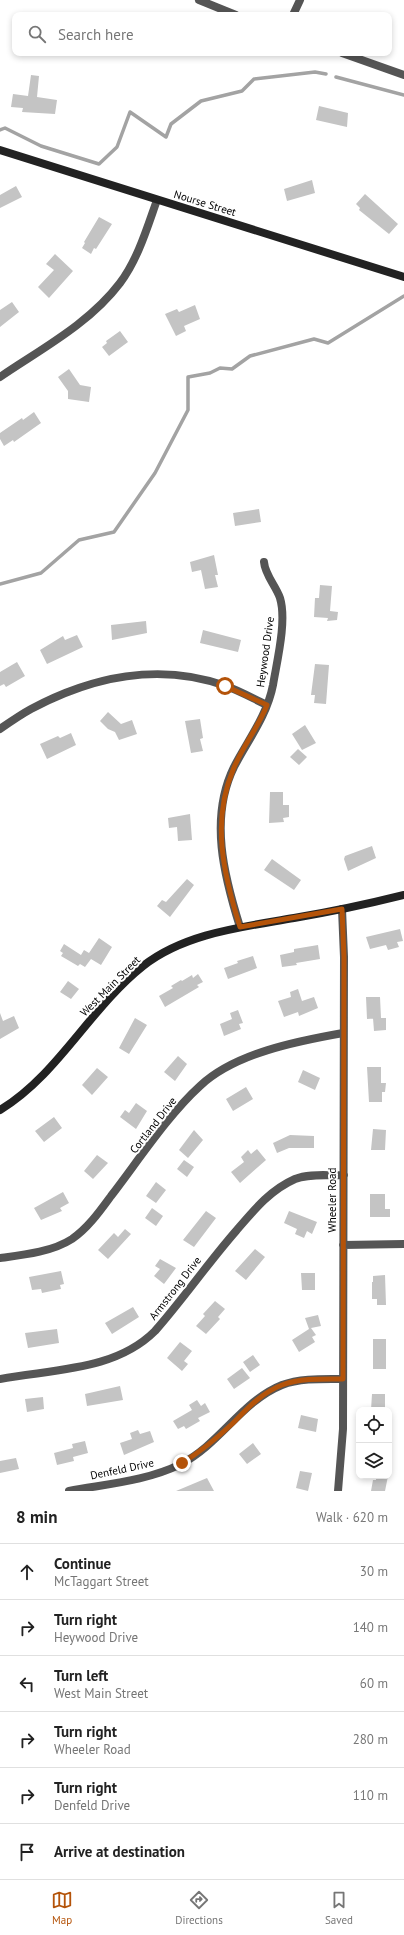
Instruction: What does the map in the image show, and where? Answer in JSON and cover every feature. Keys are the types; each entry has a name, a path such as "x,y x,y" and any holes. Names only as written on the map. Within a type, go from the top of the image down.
{"street":[{"path":"199,0 229,12"},
{"path":"295,12 300,0"},
{"path":"351,56 404,74"},
{"name":"Nourse Street","path":"0,150 404,277"},
{"path":"0,378 71,330 109,296 120,283 135,257 157,200"},
{"name":"Heywood Drive","path":"240,927 222,851 221,819 225,796 233,769 267,705 276,670 282,616 280,599 274,584 265,569 264,562"},
{"path":"0,729 29,710 59,696 99,681 130,675 169,675 206,680 239,691 267,705"},
{"name":"West Main Street","path":"0,1110 34,1084 107,1002 143,966 173,947 240,927 342,909 404,894"},
{"name":"Wheeler Road","path":"338,1491 343,1429 344,958 342,909"},
{"name":"Cortland Drive","path":"0,1258 29,1254 59,1246 73,1238 94,1217 177,1111 200,1085 216,1073 250,1057 273,1049 309,1039 343,1033"},
{"name":"Armstrong Drive","path":"0,1379 100,1362 127,1353 144,1342 156,1331 216,1254 267,1197 280,1187 297,1179 310,1176 344,1175"},
{"path":"343,1245 404,1244"},
{"name":"Denfeld Drive","path":"68,1491 124,1481 166,1470 196,1455 265,1393 283,1385 314,1379 343,1379"}],"building":[{"path":"31,75 39,76 37,97 57,100 55,114 22,112 23,108 11,107 13,94 28,96"},
{"path":"319,106 348,113 347,127 316,120"},
{"path":"312,180 315,193 287,201 284,189"},
{"path":"16,186 22,197 0,208 0,195"},
{"path":"365,194 398,224 389,234 359,210 360,208 356,204"},
{"path":"99,217 112,224 96,249 94,248 91,254 82,248"},
{"path":"55,254 73,271 49,298 38,287 54,270 46,264"},
{"path":"12,302 19,312 0,327 0,310"},
{"path":"195,305 200,319 184,326 186,331 176,336 165,314 177,309 179,312"},
{"path":"120,331 128,342 109,356 102,347 107,343 106,341"},
{"path":"69,369 80,385 91,387 89,402 68,399 68,391 58,377"},
{"path":"34,412 41,423 14,442 13,440 4,446 0,439 0,433 22,418 23,420"},
{"path":"259,509 261,522 235,526 233,513"},
{"path":"214,555 218,575 215,575 218,587 205,589 201,570 192,572 190,562"},
{"path":"320,585 332,586 330,611 338,612 337,620 327,621 328,618 314,617 315,598 319,598"},
{"path":"146,621 147,633 112,640 111,625"},
{"path":"203,630 241,640 238,652 200,643"},
{"path":"77,635 83,647 47,664 40,650 63,636 65,640"},
{"path":"17,662 25,676 6,687 4,684 0,686 0,672"},
{"path":"315,664 329,665 326,704 314,703 315,695 311,695"},
{"path":"108,712 121,724 132,720 137,734 119,740 115,732 108,729 100,721"},
{"path":"200,719 203,738 200,739 203,751 191,753 185,721"},
{"path":"305,725 316,743 302,750 292,734"},
{"path":"71,733 76,745 47,759 40,744 58,736 60,738"},
{"path":"298,749 307,757 299,765 290,757"},
{"path":"270,792 283,792 283,805 289,805 289,817 283,818 284,822 269,823"},
{"path":"190,814 192,840 178,841 177,827 169,828 168,818"},
{"path":"372,846 376,858 348,871 344,859 345,856"},
{"path":"272,859 301,880 294,890 264,870"},
{"path":"187,879 194,885 170,917 157,906 162,900 166,902"},
{"path":"400,929 403,941 397,942 399,947 388,950 386,945 370,949 366,937"},
{"path":"99,938 112,947 101,965 91,959 85,967 80,964 78,966 61,956 63,953 60,951 64,944 81,955 84,950 89,953"},
{"path":"318,945 320,959 282,967 280,955 294,952 294,949"},
{"path":"253,956 257,968 228,979 224,968 238,963 237,961"},
{"path":"198,974 203,982 197,985 199,987 165,1007 159,996 173,988 171,986 181,980 182,981 192,975 193,978"},
{"path":"68,981 79,989 71,999 60,992"},
{"path":"298,989 302,1001 314,997 318,1008 299,1016 298,1012 284,1017 278,1001 291,997 290,992"},
{"path":"366,997 380,997 381,1018 367,1019"},
{"path":"238,1010 243,1023 239,1024 241,1029 224,1036 220,1024 232,1019 230,1013"},
{"path":"0,1013 3,1021 14,1016 19,1028 0,1039"},
{"path":"135,1018 147,1025 129,1054 119,1048"},
{"path":"373,1018 386,1018 386,1030 374,1031"},
{"path":"178,1056 187,1064 175,1081 164,1072"},
{"path":"367,1067 381,1067 381,1083 386,1083 385,1092 382,1092 382,1102 369,1102"},
{"path":"97,1068 108,1077 92,1095 82,1085"},
{"path":"303,1070 320,1078 315,1090 298,1082"},
{"path":"246,1087 253,1099 233,1111 226,1099"},
{"path":"136,1103 147,1111 136,1129 120,1117 125,1110 129,1113"},
{"path":"54,1117 62,1128 44,1142 35,1131"},
{"path":"373,1129 386,1130 385,1150 371,1150"},
{"path":"194,1130 203,1140 188,1158 179,1150"},
{"path":"290,1135 314,1136 314,1148 289,1148 277,1153 273,1143"},
{"path":"257,1149 266,1160 240,1183 231,1172 244,1162 241,1157 248,1150 251,1154"},
{"path":"97,1155 108,1163 93,1179 84,1171"},
{"path":"184,1160 194,1167 187,1177 177,1169"},
{"path":"156,1182 166,1190 156,1203 146,1196"},
{"path":"63,1192 69,1203 60,1208 62,1211 41,1220 34,1208"},
{"path":"370,1194 385,1194 385,1209 390,1209 390,1217 370,1217"},
{"path":"152,1208 163,1216 156,1226 145,1218"},
{"path":"206,1211 216,1218 194,1247 183,1240"},
{"path":"289,1211 317,1222 312,1234 307,1231 304,1238 295,1234 297,1229 284,1223"},
{"path":"125,1229 131,1234 108,1259 98,1250 114,1233 118,1237"},
{"path":"255,1249 265,1257 246,1280 235,1271"},
{"path":"160,1259 176,1268 164,1284 154,1276 160,1269 155,1266"},
{"path":"61,1271 64,1284 60,1285 61,1289 42,1293 41,1289 32,1290 29,1277"},
{"path":"301,1273 315,1273 315,1290 302,1290"},
{"path":"385,1275 386,1305 377,1305 377,1299 372,1299 373,1276"},
{"path":"215,1301 225,1309 218,1317 220,1319 206,1334 196,1326 205,1316 203,1314"},
{"path":"133,1307 139,1317 112,1334 105,1323"},
{"path":"318,1315 321,1326 311,1328 316,1335 312,1337 315,1342 299,1352 292,1340 309,1329 305,1318"},
{"path":"57,1329 59,1343 28,1348 25,1333"},
{"path":"373,1339 386,1339 386,1369 373,1369"},
{"path":"180,1342 192,1351 184,1361 188,1364 182,1371 167,1358"},
{"path":"253,1355 260,1365 250,1372 243,1362"},
{"path":"242,1368 250,1378 234,1389 227,1379"},
{"path":"120,1386 123,1400 87,1406 85,1394"},
{"path":"372,1394 385,1394 385,1407 371,1407"},
{"path":"43,1397 44,1409 27,1412 25,1399"},
{"path":"197,1400 201,1406 205,1403 210,1412 198,1418 200,1421 186,1429 184,1426 178,1429 173,1421 192,1410 189,1405"},
{"path":"301,1415 318,1419 316,1432 298,1428"},
{"path":"138,1430 140,1434 150,1431 154,1442 124,1455 120,1443 132,1439 130,1433"},
{"path":"85,1441 88,1453 73,1457 74,1461 57,1465 54,1453 73,1448 72,1444"},
{"path":"253,1443 261,1454 247,1464 239,1454"},
{"path":"16,1458 19,1469 0,1473 0,1461"},
{"path":"300,1471 312,1473 308,1491 296,1488"},
{"path":"207,1478 214,1491 176,1491"},
{"path":"387,1479 385,1491 371,1491 373,1480"}],"waterway":[{"path":"0,130 5,128 41,146 99,164 117,147 130,112 166,137 171,124 201,101 242,91 254,79 315,72 326,74"},
{"path":"336,77 404,95"},
{"path":"0,584 41,573 79,540 114,532 155,473 188,410 188,377 210,373 220,368 232,369 250,356 314,339 328,343 404,296"}],"route":[{"path":"182,1463 196,1455 212,1442 250,1405 265,1393 283,1385 314,1379 343,1379 344,958 342,909 240,927 222,851 220,830 221,819 227,787 233,769 250,740 267,705 239,691 225,686"}]}
